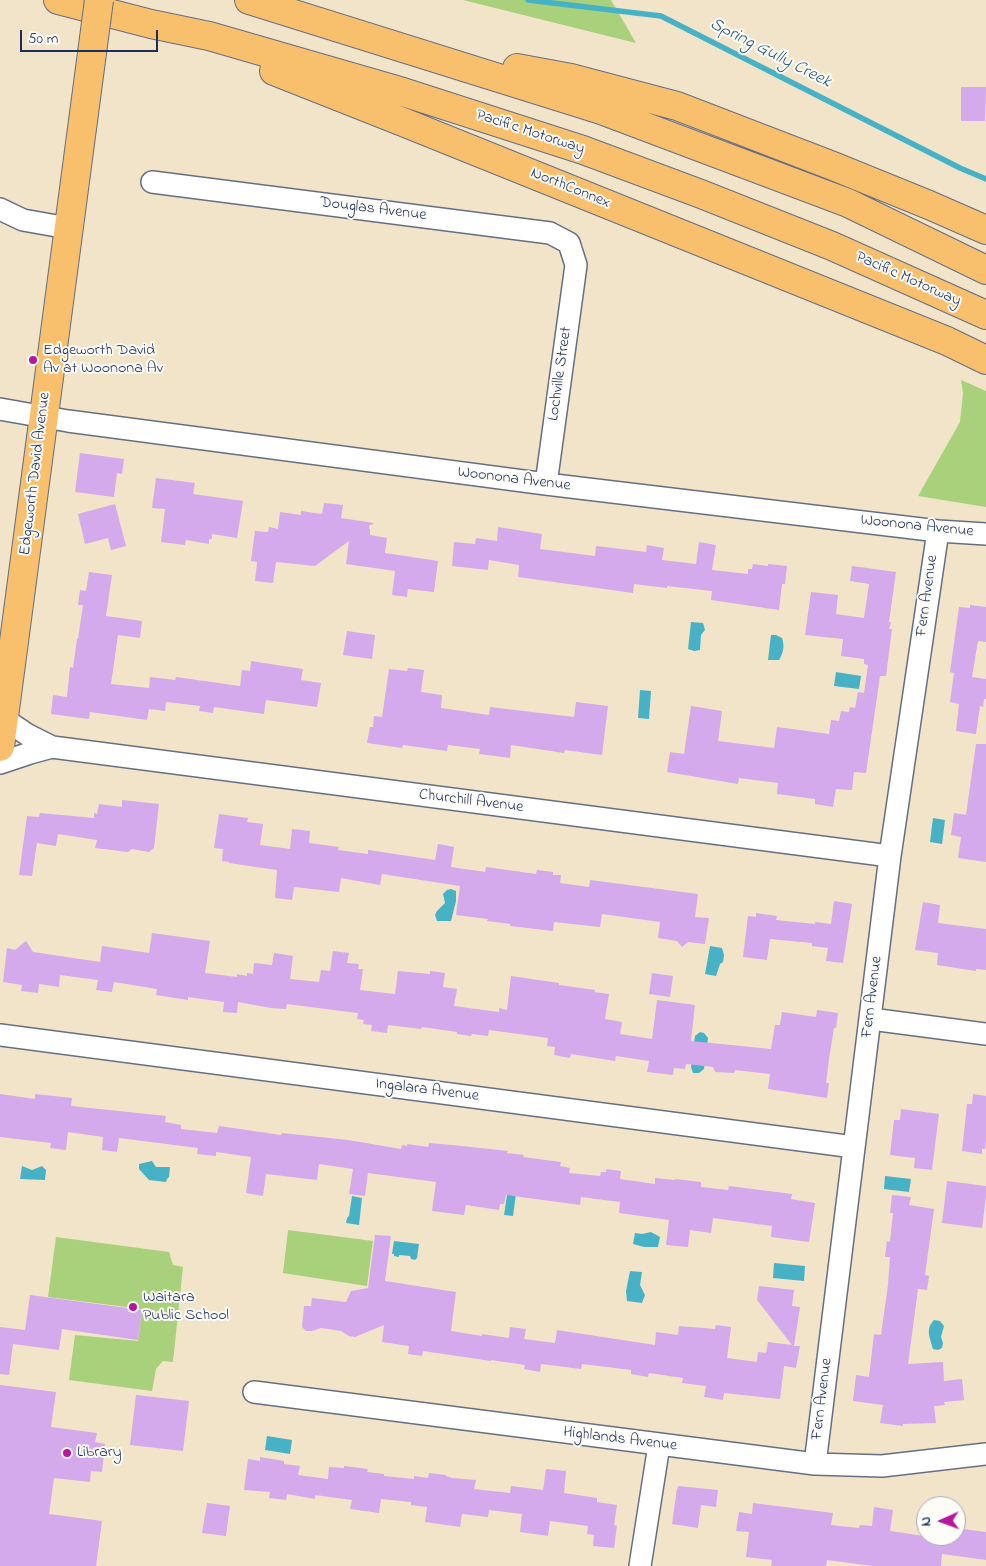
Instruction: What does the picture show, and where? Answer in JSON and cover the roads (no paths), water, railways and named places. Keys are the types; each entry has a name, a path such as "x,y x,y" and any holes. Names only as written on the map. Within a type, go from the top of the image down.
{"main road":[{"name":"Pacific Motorway","path":"58,0 151,24 209,36 403,92 583,150 832,246 986,315"},
{"name":"Edgeworth David Avenue","path":"0,747 100,0"},
{"path":"249,0 601,110 848,203 986,270"},
{"name":"NorthConnex","path":"151,24 504,162 947,341 986,360"},
{"path":"385,42 572,78 677,106 833,166 986,230"}],"street":[{"name":"Douglas Avenue","path":"152,182 550,233 569,243 576,265"},
{"path":"0,209 23,220 68,228"},
{"name":"Lochville Street","path":"546,484 576,265"},
{"name":"Woonona Avenue","path":"0,409 44,417 546,484 938,531 986,534"},
{"name":"Fern Avenue","path":"815,1464 890,856 938,531"},
{"name":"Churchill Avenue","path":"4,719 28,735 52,747 890,856"},
{"name":"Churchill Avenue","path":"0,763 52,747"},
{"path":"871,1019 986,1034"},
{"name":"Ingalara Avenue","path":"0,1035 854,1147"},
{"name":"Highlands Avenue","path":"254,1392 815,1464 882,1466 986,1454"},
{"path":"640,1566 658,1445"}],"water":[{"path":"691,622 703,623 705,630 701,635 700,650 688,649"},
{"path":"771,635 782,638 783,650 779,660 768,660"},
{"path":"836,672 861,676 859,689 834,686"},
{"path":"640,690 651,691 649,719 638,718"},
{"path":"933,818 945,820 942,844 930,842"},
{"path":"451,889 456,891 456,901 451,921 437,921 435,915 445,903 443,894"},
{"path":"710,946 722,948 724,955 723,962 720,964 716,976 705,974"},
{"path":"700,1032 704,1033 708,1038 704,1069 699,1073 693,1073 691,1067 695,1036"},
{"path":"152,1161 156,1167 170,1167 169,1177 166,1182 149,1180 139,1169 139,1164"},
{"path":"22,1166 32,1170 42,1166 46,1170 45,1180 20,1179"},
{"path":"885,1176 911,1179 909,1192 884,1189"},
{"path":"517,1186 513,1216 504,1215 508,1189"},
{"path":"352,1196 362,1198 359,1225 346,1223"},
{"path":"651,1232 660,1237 658,1247 644,1247 633,1244 635,1233"},
{"path":"394,1241 419,1244 417,1258 415,1260 411,1259 410,1256 394,1256 392,1254"},
{"path":"774,1263 805,1266 804,1281 773,1278"},
{"path":"630,1271 642,1272 640,1285 645,1295 642,1303 627,1301 626,1291"},
{"path":"934,1320 940,1321 944,1326 941,1337 942,1348 938,1350 933,1349 929,1334 931,1323"},
{"path":"267,1436 292,1440 290,1454 265,1450"}],"waterway":[{"name":"Spring Gully Creek","path":"528,0 661,16 960,168 986,179"}],"place":[{"name":"Edgeworth David Av at Woonona Av","path":"33,360"},
{"name":"Waitara Public School","path":"133,1307"},
{"name":"Library","path":"67,1453"}]}
